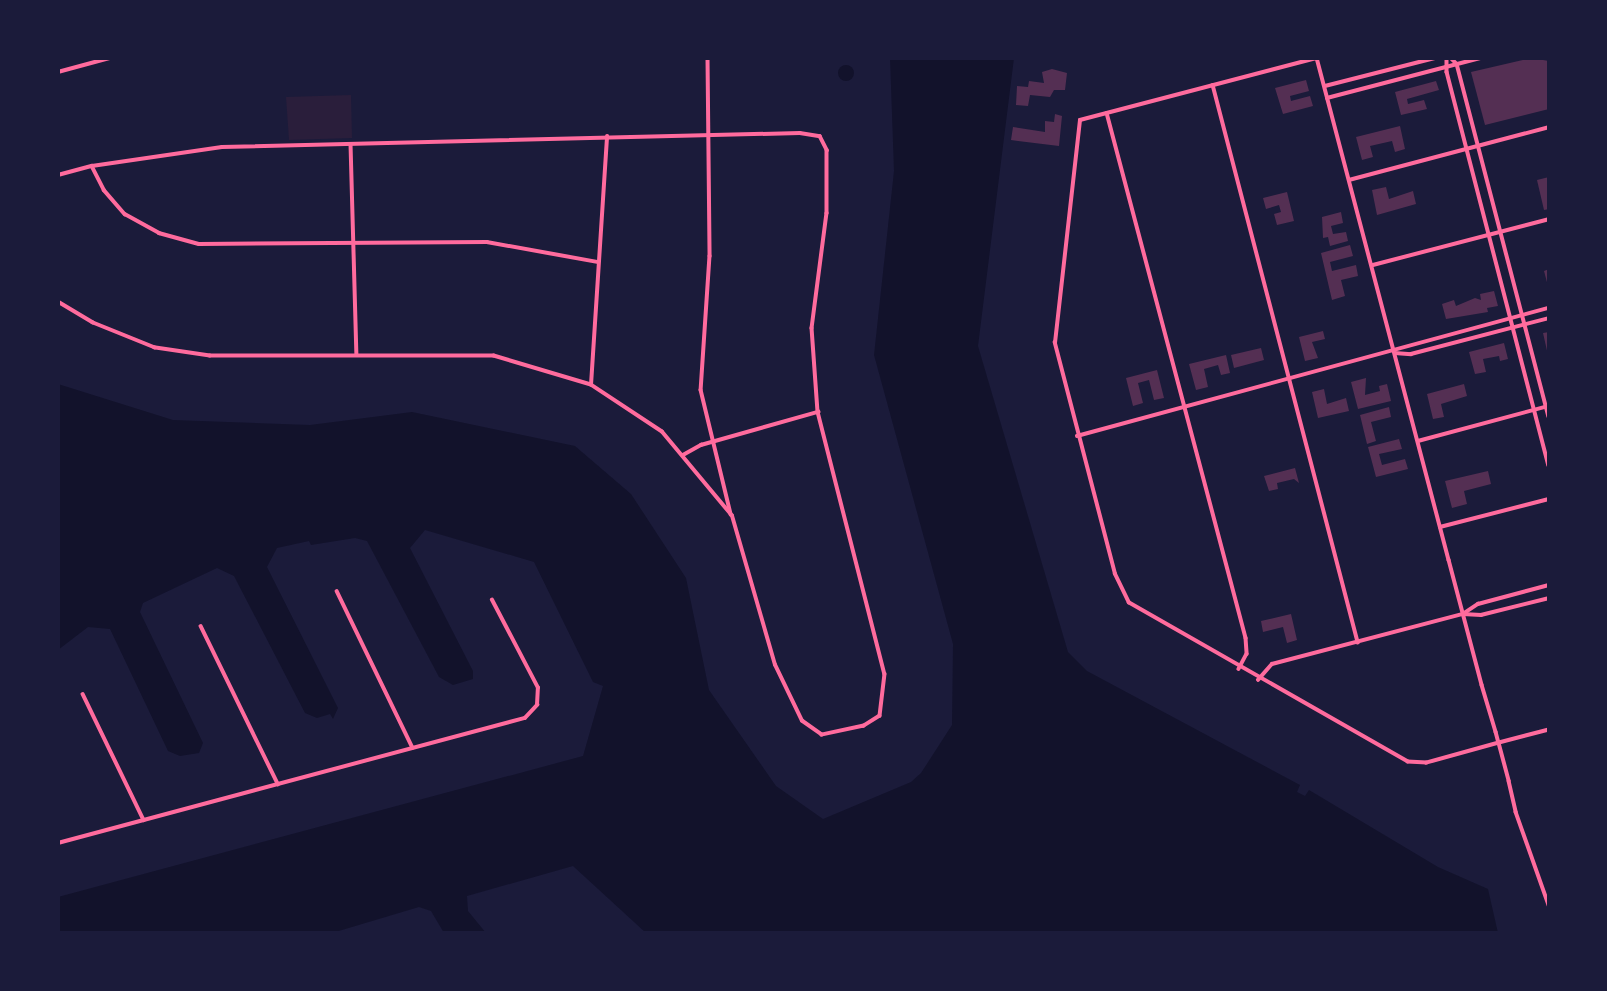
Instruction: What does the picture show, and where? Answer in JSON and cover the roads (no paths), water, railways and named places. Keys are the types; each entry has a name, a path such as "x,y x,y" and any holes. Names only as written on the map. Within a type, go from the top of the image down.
{"street":[{"path":"58,72 110,58"},
{"path":"58,176 92,166 222,147 711,135 820,136 827,149 827,201 812,328 818,412 885,674 880,716 851,730 822,735 802,721 775,666 713,441 701,372 710,256 711,135 708,58"},
{"path":"1549,730 1499,743 1427,762 1408,762 1140,613 1124,597 1077,436 1054,335 1080,120 1317,58 1373,265 1440,527 1499,743 1516,812 1549,905"},
{"path":"1324,86 1435,58"},
{"path":"1549,416 1457,64 1449,58 1445,67 1549,465"},
{"path":"1327,99 1481,58"},
{"path":"1386,71 1389,82"},
{"path":"1213,85 1358,642"},
{"path":"1107,113 1246,638 1247,654 1239,669"},
{"path":"1349,180 1549,127"},
{"path":"591,385 607,137"},
{"path":"351,144 357,355"},
{"path":"92,166 104,190 125,214 159,233 199,244 487,242 598,262"},
{"path":"1373,265 1549,219"},
{"path":"58,302 93,323 155,348 210,356 494,356 591,385 662,432 732,516"},
{"path":"1077,436 1395,353 1408,344 1549,308"},
{"path":"1395,353 1410,355 1549,318"},
{"path":"1418,441 1548,407"},
{"path":"683,455 713,441 818,412"},
{"path":"1440,527 1549,499"},
{"path":"1463,614 1478,604 1549,585"},
{"path":"337,591 413,748"},
{"path":"1258,680 1272,664 1463,614 1480,615 1549,598"},
{"path":"58,843 530,714 537,705 538,688 492,600"},
{"path":"201,626 278,784"},
{"path":"83,694 144,820"}]}
